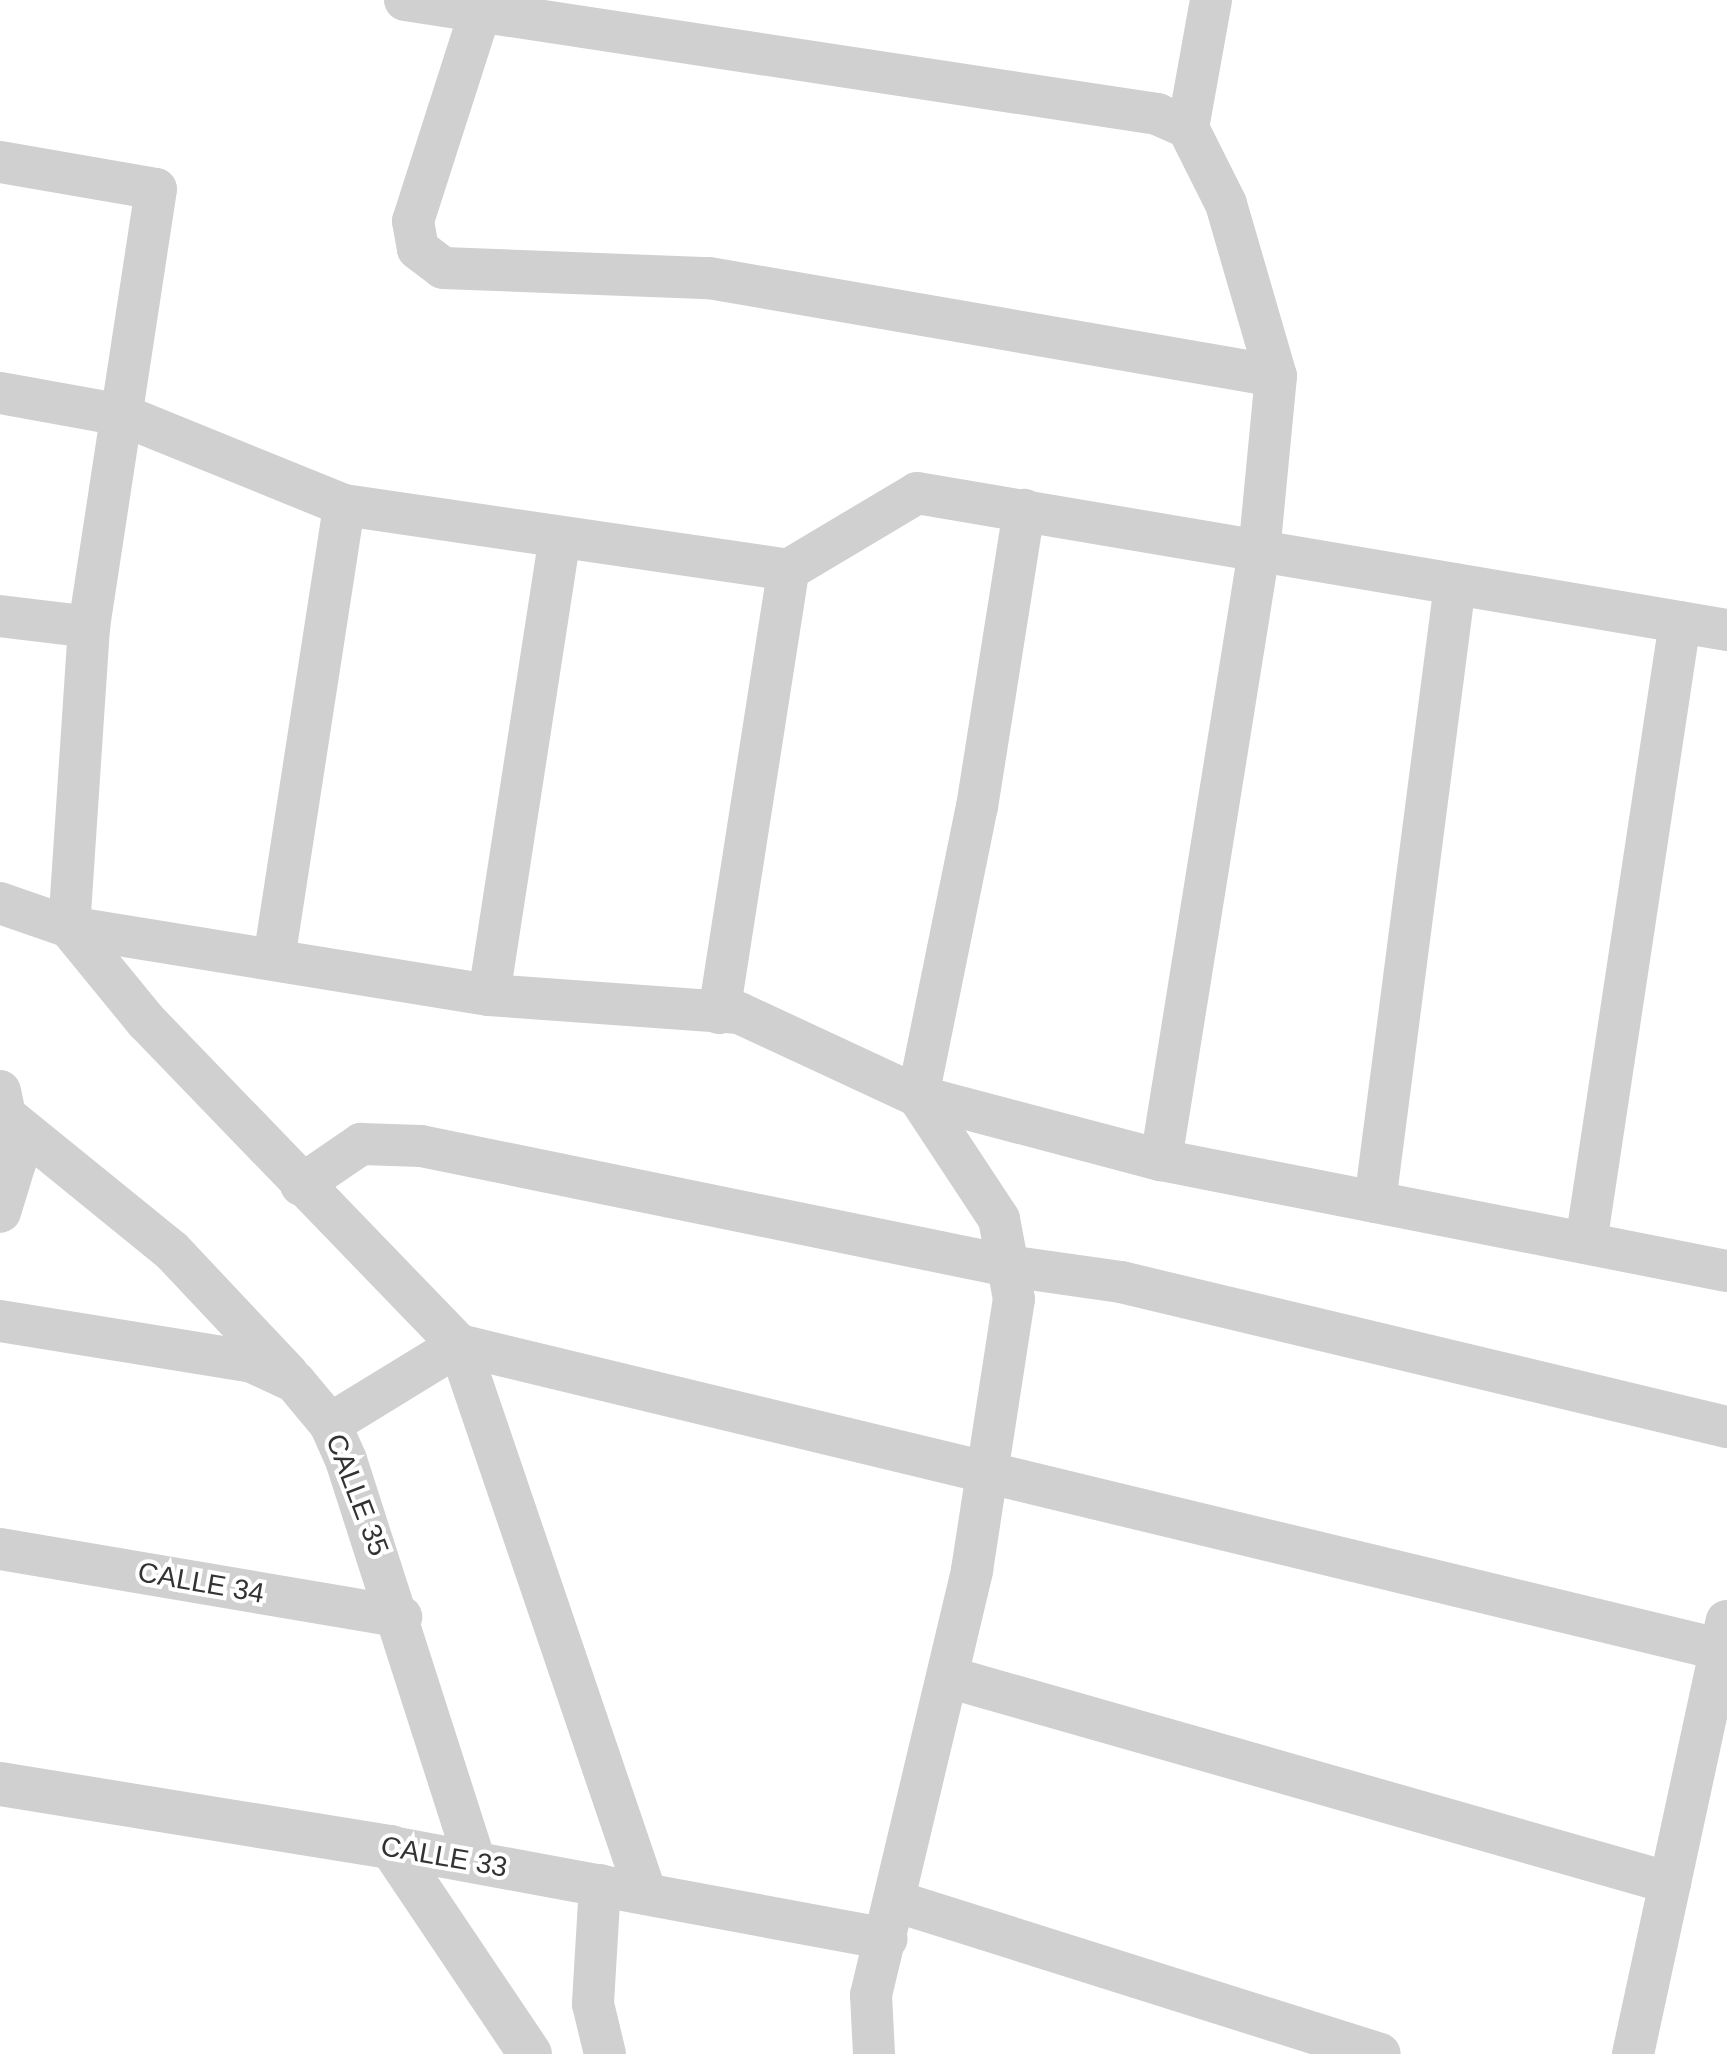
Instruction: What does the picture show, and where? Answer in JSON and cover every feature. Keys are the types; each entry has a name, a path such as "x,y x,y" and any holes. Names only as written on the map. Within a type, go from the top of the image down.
{"street":[{"path":"405,0 483,8 1157,114 1188,128"},
{"path":"1161,1160 1259,551 1276,376 1226,204 1188,128 1211,0"},
{"path":"483,8 413,221 418,249 443,268 709,278 1276,376"},
{"path":"0,162 156,189 89,627 69,927 146,1021 301,1185 459,1345 646,1894"},
{"path":"0,393 122,415 344,505 788,570 917,493 1727,630"},
{"path":"274,959 344,505"},
{"path":"874,2054 871,1995 892,1920 948,1677 987,1474 1014,1299 999,1219 918,1096 977,807 1024,510"},
{"path":"489,995 560,538"},
{"path":"719,1013 788,570"},
{"path":"1375,1202 1455,584"},
{"path":"0,616 89,627"},
{"path":"1586,1243 1680,622"},
{"path":"0,903 69,927 489,995 739,1013 918,1096 1161,1160 1727,1271"},
{"path":"0,1212 15,1163 6,1106"},
{"path":"6,1106 172,1251 295,1382"},
{"path":"301,1185 361,1144 421,1146 1008,1266 1121,1282 1727,1427"},
{"name":"CALLE 35","path":"0,1321 252,1362 295,1382 330,1424 401,1617 475,1862"},
{"path":"330,1424 459,1345 987,1474 1725,1641 1633,2054"},
{"name":"CALLE 34","path":"0,1549 401,1617"},
{"path":"948,1677 1670,1883"},
{"name":"CALLE 33","path":"0,1784 391,1847 646,1894 892,1920 1380,2054"},
{"path":"391,1847 530,2054"},
{"path":"600,1885 593,2004 605,2054"}]}
